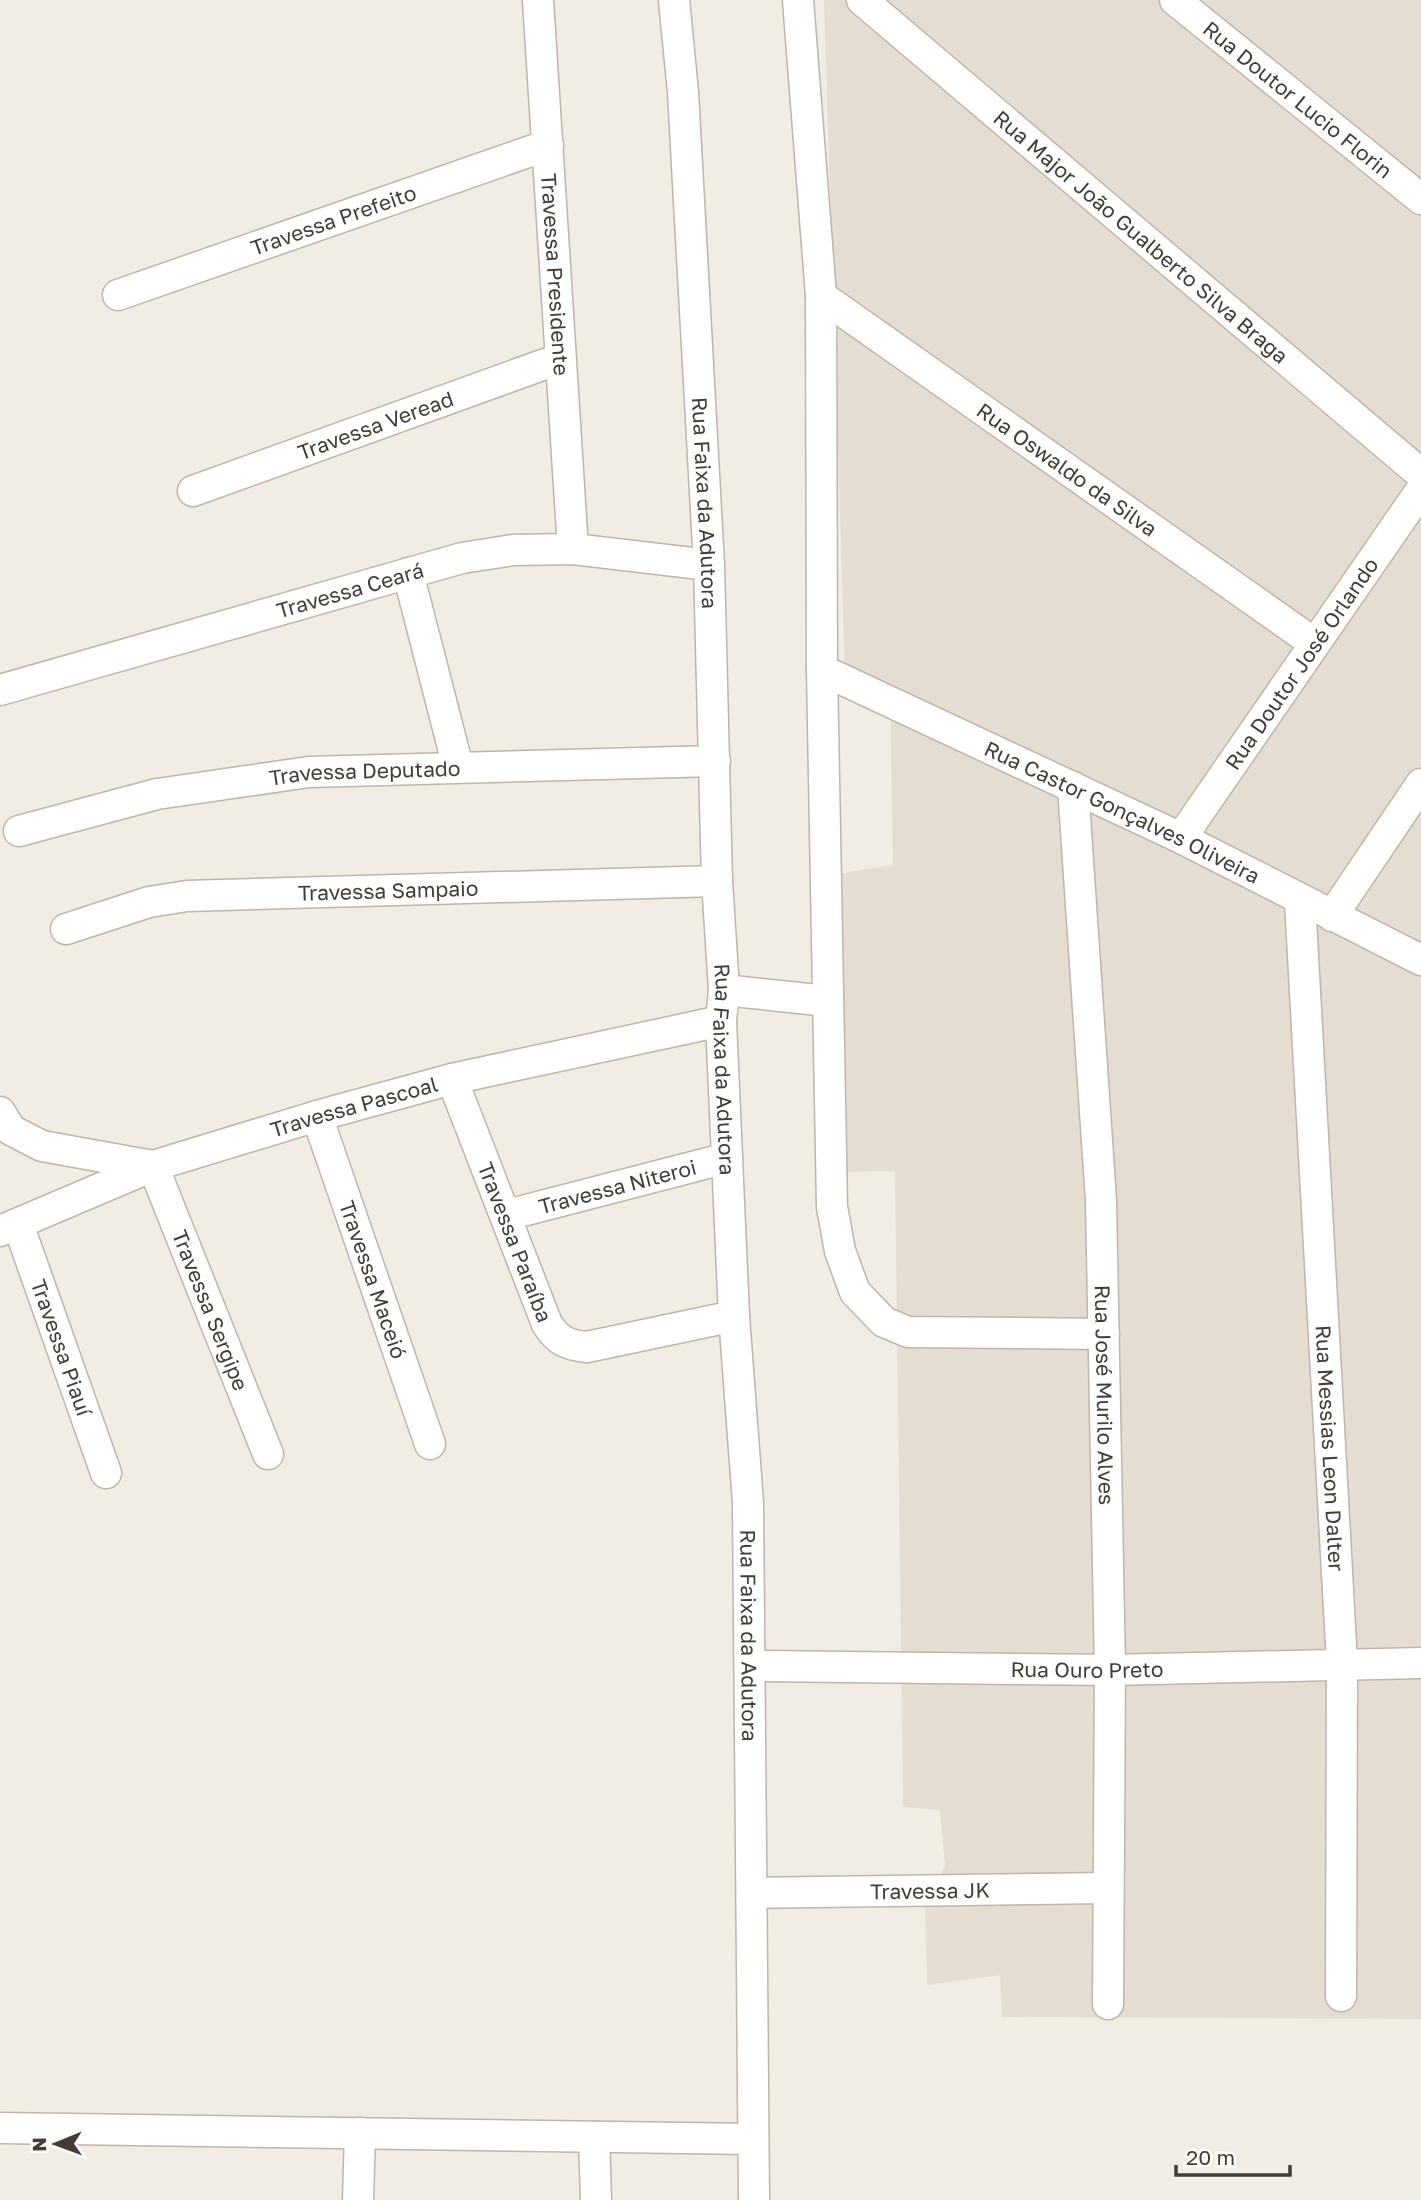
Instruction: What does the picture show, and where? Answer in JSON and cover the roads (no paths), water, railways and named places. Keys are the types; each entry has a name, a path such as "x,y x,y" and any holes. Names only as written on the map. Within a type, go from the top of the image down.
{"street":[{"name":"Travessa Presidente","path":"538,0 573,549"},
{"name":"Rua Faixa da Adutora","path":"674,0 683,92 709,565 717,881 724,990 721,1021 734,1316 748,1503 754,2200"},
{"path":"798,0 821,296 822,670 827,1001 832,1208 840,1251 855,1293 884,1322 908,1332 1104,1334"},
{"name":"Rua Major João Gualberto Silva Braga","path":"862,0 1421,474"},
{"name":"Rua Doutor Lucio Florin","path":"1175,0 1421,199"},
{"name":"Travessa Prefeito","path":"118,295 548,145"},
{"name":"Rua Oswaldo da Silva","path":"821,296 1314,643"},
{"name":"Travessa Veread","path":"193,491 559,359"},
{"name":"Rua Doutor José Orlando","path":"1181,838 1421,490"},
{"name":"Travessa Ceará","path":"0,690 462,558 513,551 573,549 709,565"},
{"path":"408,573 458,767"},
{"name":"Rua Castor Gonçalves Oliveira","path":"822,670 1181,838 1300,901 1421,960"},
{"name":"Travessa Deputado","path":"19,831 158,794 309,772 715,761"},
{"path":"1332,916 1421,785"},
{"name":"Rua José Murilo Alves","path":"1073,787 1091,1026 1104,1334 1110,1670 1108,2004"},
{"name":"Travessa Sampaio","path":"66,929 149,902 187,896 717,881"},
{"name":"Rua Messias Leon Dalter","path":"1300,901 1342,1663 1340,1996"},
{"path":"724,990 827,1001"},
{"name":"Travessa Pascoal","path":"9,1227 153,1166 317,1116 452,1079 721,1021"},
{"name":"Travessa Paraíba","path":"452,1079 547,1324 555,1336 568,1346 587,1347 734,1316"},
{"path":"0,1112 11,1130 42,1146 153,1166"},
{"name":"Travessa Maceió","path":"317,1116 430,1444"},
{"name":"Travessa Niteroi","path":"506,1215 727,1158"},
{"name":"Travessa Sergipe","path":"153,1166 268,1454"},
{"name":"Travessa Piauí","path":"9,1227 106,1473"},
{"name":"Rua Ouro Preto","path":"751,1666 1110,1670 1421,1663"},
{"name":"Travessa JK","path":"753,1893 1107,1888"},
{"path":"0,2128 753,2139"},
{"path":"358,2200 360,2133"},
{"path":"594,2137 596,2200"}]}
